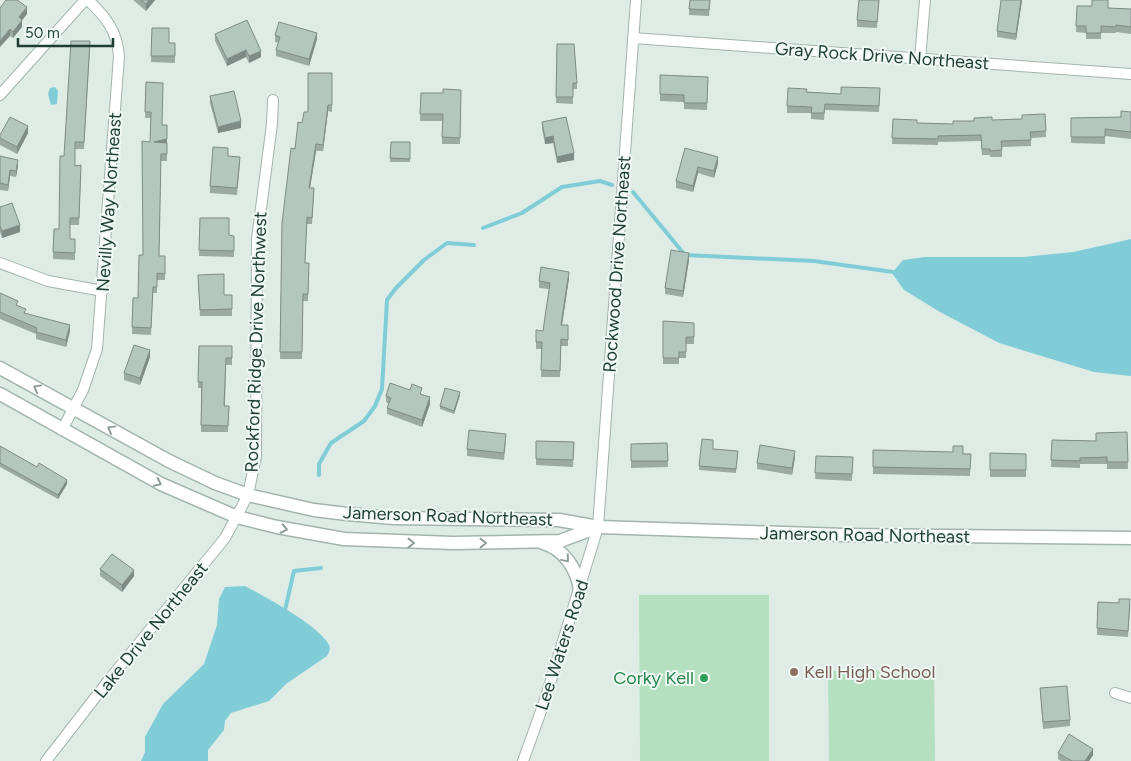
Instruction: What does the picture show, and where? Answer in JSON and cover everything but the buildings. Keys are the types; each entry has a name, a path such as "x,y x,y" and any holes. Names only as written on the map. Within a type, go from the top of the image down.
{"street":[{"path":"0,95 87,0"},
{"name":"Nevilly Way Northeast","path":"62,430 91,370 97,349 103,291 119,56 118,44 112,28 87,0"},
{"name":"Rockwood Drive Northeast","path":"598,527 636,0"},
{"path":"920,59 925,0"},
{"name":"Gray Rock Drive Northeast","path":"633,38 1131,74"},
{"name":"Rockford Ridge Drive Northwest","path":"248,495 256,449 257,240 272,124 273,100"},
{"path":"0,263 48,281 103,291"},
{"name":"Jamerson Road Northeast","path":"0,368 178,466 248,495 314,510 357,515 462,520 560,520 598,527 853,536 1131,538"},
{"name":"Jamerson Road Northeast","path":"0,394 161,484 237,517 303,533 344,539 396,543 538,542 560,541 598,527"},
{"name":"Lake Drive Northeast","path":"46,761 108,681 204,566 225,538 248,495"},
{"name":"Lee Waters Road","path":"523,761 580,590 598,527"},
{"path":"538,542 555,548 568,561 577,576 580,590"},
{"path":"1115,692 1131,698"}],"green space":[{"name":"Corky Kell","path":"639,595 769,595 769,761 640,761"},
{"path":"934,670 935,761 829,761 828,671"}],"water":[{"path":"55,87 58,91 57,104 51,105 48,94 50,88"},
{"path":"1131,239 1131,376 1094,372 999,343 940,312 904,290 892,273 903,260 925,257 1023,257 1073,252"},
{"path":"245,586 291,612 315,630 329,645 330,649 327,656 286,684 269,701 231,713 225,721 224,730 208,750 208,761 141,761 145,752 145,737 163,704 204,664 217,625 219,599 225,587"}],"waterway":[{"path":"483,228 522,213 562,187 600,181 612,185"},
{"path":"633,192 685,255 814,261 893,272"},
{"path":"319,475 319,464 331,443 364,421 375,406 382,389 387,300 396,288 424,260 447,243 474,245"},
{"path":"285,610 294,571 321,568"}],"place":[{"name":"Kell High School","path":"794,672"},
{"name":"Corky Kell","path":"704,678"}]}
